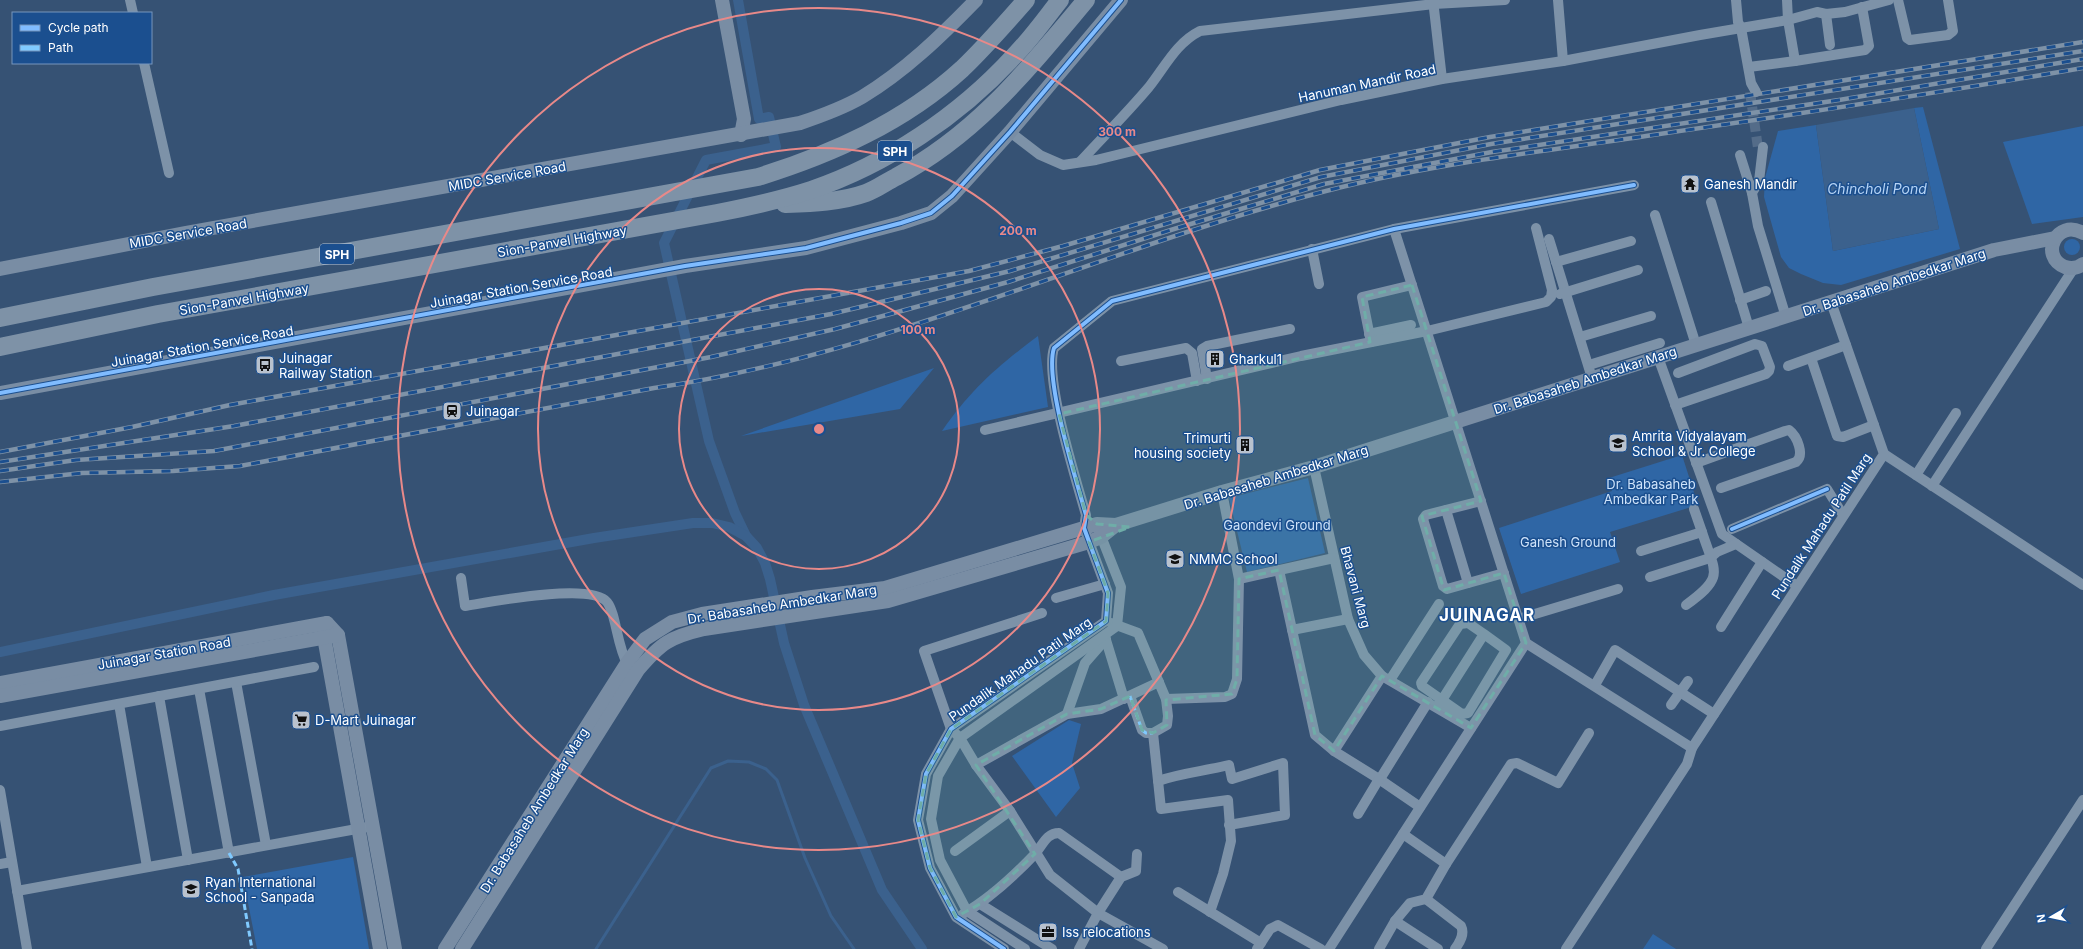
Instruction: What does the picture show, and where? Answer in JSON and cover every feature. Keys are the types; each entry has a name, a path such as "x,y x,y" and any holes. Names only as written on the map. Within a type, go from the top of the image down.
{"highway":[{"name":"Sion-Panvel Highway","path":"0,318 153,287 758,177 802,163 845,146 886,124 925,98 961,69 994,37 1026,0"},
{"name":"Sion-Panvel Highway","path":"0,347 158,314 764,204 811,190 857,171 900,148 941,121 980,90 1015,56 1060,0"},
{"path":"764,204 819,203 867,192 910,169 954,141 994,105 1086,0"}],"street":[{"path":"130,0 133,12"},
{"path":"722,0 744,119 741,135"},
{"name":"MIDC Service Road","path":"0,269 185,234 758,132 800,123 828,113 862,97 895,74 935,42 976,0"},
{"name":"Juinagar Station Service Road","path":"0,393 685,266 806,248 894,225 931,213 952,196 1010,132 1121,0"},
{"path":"1080,162 1148,88 1180,45 1189,37 1200,31 1434,2 1505,0"},
{"path":"1558,0 1563,61"},
{"path":"1736,0 1738,22 1741,28 1753,89"},
{"path":"1787,0 1788,20 1796,61"},
{"name":"Hanuman Mandir Road","path":"1010,132 1040,155 1063,165 1096,160 1341,100 1442,80 1563,61 1788,20 1817,12 1826,14 1856,6 1889,0"},
{"path":"1898,0 1907,38 1910,40 1948,35 1953,31 1948,0"},
{"path":"1434,2 1442,80"},
{"path":"1748,67 1866,50 1869,46 1856,6"},
{"path":"1826,14 1830,45"},
{"path":"144,64 169,173"},
{"path":"1752,193 1759,180 1760,150"},
{"path":"1740,155 1752,193 1758,226 1786,317"},
{"name":"Pundalik Mahadu Patil Marg","path":"1004,949 956,918 930,868 918,820 926,774 951,729 1106,621 1108,593 1095,540 1059,414 1051,358 1054,348 1112,301 1394,229 1634,185"},
{"path":"1710,202 1749,328"},
{"path":"1654,215 1696,345"},
{"path":"1370,338 1427,331 1546,302 1550,297 1552,290 1536,228"},
{"path":"1394,229 1526,643 1595,685 1692,748"},
{"name":"Dr. Babasaheb Ambedkar Marg","path":"445,949 533,824 638,670 655,650 679,635 704,629 888,601 1095,540 1116,525 1222,492 1314,467 1455,421 1590,371 1659,350 1696,345 1994,250 2055,238 2065,230 2082,232"},
{"path":"2055,238 2053,244 2054,257 2063,266 2079,266"},
{"path":"1549,239 1590,371"},
{"path":"1556,262 1631,241"},
{"path":"1312,251 1319,284"},
{"path":"1932,486 2079,266"},
{"path":"1550,297 1638,270"},
{"path":"1370,338 1362,297 1412,285"},
{"path":"1740,300 1766,291"},
{"name":"Pundalik Mahadu Patil Marg","path":"1566,949 1687,764 1692,748 1884,454 1831,302"},
{"path":"1580,337 1651,316"},
{"path":"985,430 1202,380 1370,338 1411,325"},
{"path":"1202,380 1201,354 1202,350 1207,346 1290,329"},
{"path":"1675,405 1766,374 1770,367 1762,346 1756,344 1678,372"},
{"path":"1788,366 1846,345"},
{"path":"1121,361 1186,348 1192,354 1202,380"},
{"path":"1659,350 1675,405 1722,534 1797,586"},
{"path":"1812,358 1837,436 1843,437 1874,425"},
{"path":"1916,475 1956,413"},
{"path":"1696,463 1785,431 1789,430 1794,434 1801,454 1796,462 1721,488"},
{"path":"1884,454 2083,585"},
{"name":"Bhavani Marg","path":"1314,467 1348,619 1364,655 1386,678 1428,702 1439,704 1471,728"},
{"path":"1732,529 1827,489 1843,515"},
{"path":"1166,699 1225,697 1232,694 1235,689 1237,679 1239,579 1222,492"},
{"path":"1481,501 1426,515 1423,519 1443,586 1447,590 1504,573"},
{"path":"1686,605 1706,590 1714,576 1714,565 1710,558 1694,509"},
{"path":"1446,510 1468,583"},
{"name":"Dr. Babasaheb Ambedkar Marg","path":"462,949 627,663 645,639 672,622 702,614 812,597 885,588 1089,522 1116,525"},
{"path":"1641,551 1702,532"},
{"name":"Pundalik Mahadu Patil Marg","path":"1025,949 967,911 940,860 931,819 938,776 960,738 1117,626 1121,588 1095,540"},
{"path":"1650,577 1710,558 1717,552 1736,544"},
{"path":"1239,579 1334,558"},
{"path":"1720,627 1762,562"},
{"path":"1279,570 1316,735 1334,751 1420,807"},
{"path":"461,578 465,606 536,595 585,593 600,597 607,601 610,608 619,646 627,663"},
{"path":"1056,598 1105,584"},
{"path":"1518,618 1618,589"},
{"path":"1334,751 1438,604"},
{"path":"1042,612 924,651 951,729 960,738 976,765 1010,812 1035,854 1050,875 1098,913 1163,949"},
{"path":"1292,630 1348,619"},
{"path":"1106,621 1138,633 1166,699 1168,716 1167,725 1153,733 1146,733 1142,730 1127,697 1106,640"},
{"path":"327,623 338,635 395,949"},
{"path":"327,623 324,637 380,949"},
{"name":"Juinagar Station Road","path":"0,683 327,623"},
{"path":"1460,624 1468,624 1484,634 1506,650 1468,712 1462,714 1439,704 1422,686 1421,682 1460,624"},
{"path":"1067,714 1085,663 1117,626"},
{"path":"1439,704 1484,634"},
{"name":"Juinagar Station Road","path":"0,696 338,635"},
{"path":"1329,949 1526,643"},
{"path":"1595,685 1615,650 1714,714"},
{"path":"0,726 314,667"},
{"path":"1672,705 1688,680"},
{"path":"236,682 266,845"},
{"path":"976,765 1067,714 1101,709 1160,682"},
{"path":"199,689 229,853"},
{"path":"160,696 188,860"},
{"path":"1358,814 1428,702"},
{"path":"118,704 147,867"},
{"path":"1153,733 1161,810 1228,800 1230,841 1223,874 1210,912"},
{"path":"1379,949 1396,921 1410,903 1426,899 1446,864 1511,764 1518,763 1558,783 1589,734"},
{"path":"1158,781 1173,775 1203,772 1229,765 1232,779 1283,762 1284,815 1229,825"},
{"path":"0,790 27,949"},
{"path":"1986,949 2083,800"},
{"path":"955,851 1010,812"},
{"path":"17,891 373,826"},
{"path":"956,918 980,904 1035,854 1049,835 1059,833 1121,876"},
{"path":"1402,834 1446,864"},
{"path":"1080,949 1098,913 1121,876 1136,871 1137,854"},
{"path":"0,864 12,862"},
{"path":"1178,892 1259,946 1270,928 1278,925 1322,949"},
{"path":"1426,899 1461,926 1464,931 1455,949"},
{"path":"980,904 1052,949"},
{"path":"1396,921 1438,949"}],"highlighted area":[{"path":"1412,285 1481,501 1422,516 1444,590 1504,573 1526,643 1471,728 1382,676 1334,751 1315,735 1279,570 1239,579 1237,679 1232,694 1166,700 1167,725 1153,733 1142,730 1130,696 1101,709 1067,714 976,765 1035,854 980,904 956,917 930,868 918,820 926,774 951,729 1106,621 1108,593 1089,542 1130,527 1097,524 1086,515 1059,414 1370,342 1362,297"}],"green space":[{"path":"1923,107 1960,249 1841,285 1823,283 1789,268 1781,257 1764,197 1765,178 1778,131 1816,125 1833,251 1939,229 1914,108"},
{"path":"2083,126 2083,217 2032,224 2003,142"},
{"path":"2069,239 2075,239 2080,244 2078,253 2075,255 2069,255 2064,250 2064,244"},
{"path":"1038,336 1048,407 942,431 975,390 986,379"},
{"path":"934,368 900,409 741,436"},
{"name":"Ganesh Ground","path":"1682,455 1698,505 1610,532 1620,562 1521,594 1499,528 1612,491 1609,478"},
{"name":"Gaondevi Ground","path":"1308,478 1325,553 1247,572 1229,498"},
{"path":"1069,720 1081,724 1072,763 1080,788 1056,817 1012,756"},
{"path":"353,857 369,949 257,949 243,877"},
{"path":"1653,934 1676,949 1643,949"}],"water":[{"name":"Chincholi Pond","path":"1914,108 1939,229 1833,251 1816,125"}],"waterway":[{"path":"738,0 759,119 769,117 776,147 706,160 664,243 709,441 735,513 746,536"},
{"path":"0,652 274,595 594,538 693,523 712,523 729,527 746,536 757,548 765,563 784,643 804,705 882,890 922,949"},
{"path":"596,949 711,768 728,761 749,762 766,769 777,780 805,858 831,916 854,949"}],"tunnel":[{"path":"1750,92 1758,148"}],"railway":[{"path":"0,452 132,427 230,405 969,271 1063,246 1320,170 1490,137 2083,42"},
{"path":"0,462 234,426 831,314 1010,271 1321,177 1491,144 2083,51"},
{"path":"0,471 76,460 214,451 711,357 835,329 1008,282 1174,229 1324,184 1492,152 1839,100 2083,59"},
{"path":"0,482 82,473 173,471 240,466 740,372 825,351 909,326 1242,215 1326,191 1365,182 1405,173 1485,159 1865,104 2083,68"}],"marked path":[{"path":"1130,696 1142,730 1146,733 1153,733"},
{"path":"229,853 238,869 252,949"}],"cycle path":[{"path":"0,393 685,266 806,248 901,223 931,213 952,196 1010,132 1121,0"},
{"path":"1004,949 956,917 930,868 918,820 926,774 951,729 1106,621 1108,593 1084,528 1086,515 1062,430 1057,405 1053,382 1052,363 1054,348 1112,301 1394,229 1634,185"},
{"path":"1732,529 1827,489"}],"place":[{"name":"Ganesh Mandir","path":"1690,184"},
{"name":"Gharkul1","path":"1215,359"},
{"name":"Juinagar Railway Station","path":"265,365"},
{"name":"Juinagar","path":"452,411"},
{"name":"Amrita Vidyalayam School & Jr. College","path":"1618,443"},
{"name":"Trimurti housing society","path":"1245,445"},
{"name":"NMMC School","path":"1175,559"},
{"name":"D-Mart Juinagar","path":"301,720"},
{"name":"Ryan International School - Sanpada","path":"191,889"},
{"name":"Iss relocations","path":"1048,932"}],"district":[{"name":"JUINAGAR","path":"1487,615"}],"park label":[{"name":"Dr. Babasaheb Ambedkar Park","path":"1651,492"}]}
